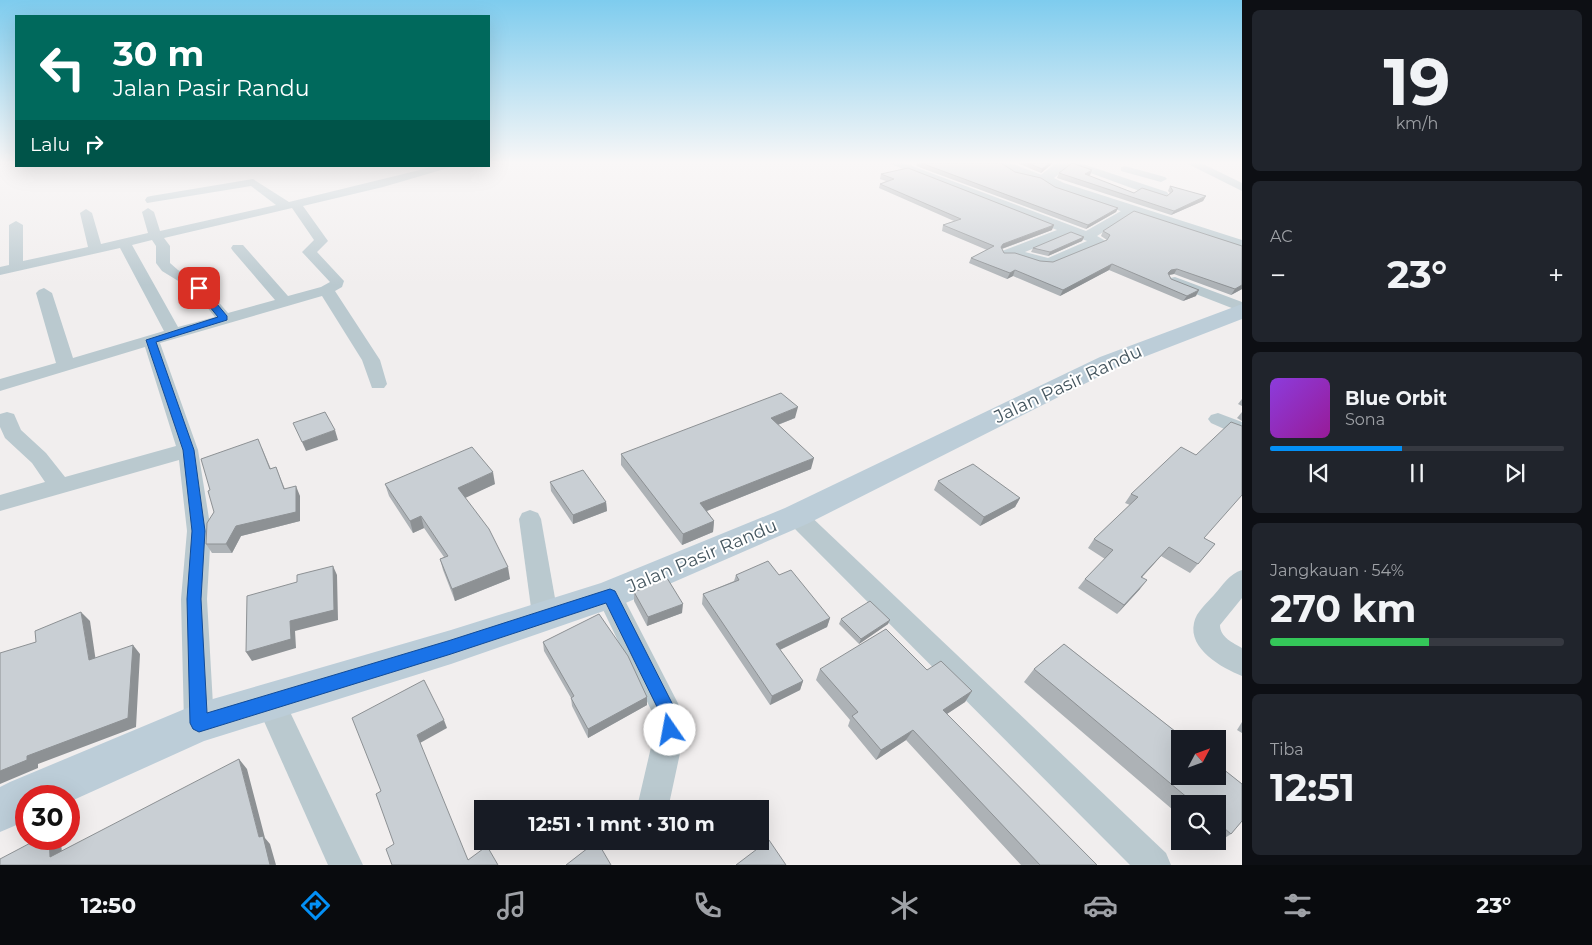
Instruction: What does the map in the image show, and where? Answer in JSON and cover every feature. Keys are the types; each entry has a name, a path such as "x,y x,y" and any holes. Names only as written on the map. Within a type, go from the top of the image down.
{"main road":[{"name":"Jalan Pasir Randu","path":"55,785 199,723 451,647 546,614 610,595 796,516 1109,362 1242,311"},
{"path":"0,810 15,803"}],"street":[{"path":"161,203 150,206 155,235 163,246 161,257 164,264 175,276 199,288 224,318"},
{"path":"0,385 333,287 337,281 309,252 321,241 287,203"},
{"path":"0,271 297,203"},
{"path":"1000,203 1070,229 1099,241 1099,243 1050,262 1007,254 1070,229"},
{"path":"1112,203 1242,246"},
{"path":"1087,236 1132,210"},
{"path":"86,213 96,249"},
{"path":"16,225 16,268"},
{"path":"124,242 174,334"},
{"path":"238,248 284,301"},
{"path":"1173,280 1242,307"},
{"path":"326,290 372,360 378,384"},
{"path":"44,293 66,365"},
{"path":"151,340 188,450 199,531 194,599 199,723"},
{"path":"7,418 12,433 39,458 59,485"},
{"path":"1218,419 1242,430"},
{"path":"0,503 188,450"},
{"path":"796,516 1154,865"},
{"path":"530,519 546,614"},
{"path":"1242,580 1207,622 1206,631 1214,644 1242,664"},
{"path":"610,595 669,715 670,730 655,800"},
{"path":"270,701 346,865"}],"building":[{"path":"925,203 999,203 1054,225 1003,244 1001,247 1004,253 1015,253 1040,261 1053,262 1107,240 1110,235 1103,231 1134,211 1242,246 1242,285 1235,289 1177,269 1171,270 1168,273 1171,279 1199,290 1187,296 1112,264 1063,290 1015,270 1010,273 971,258 994,246 943,225 961,219"},
{"path":"1030,203 1104,203 1118,208 1088,225"},
{"path":"1151,203 1190,203 1174,211"},
{"path":"1071,232 1084,237 1050,252 1033,248"},
{"path":"781,393 798,407 771,418 814,458 700,503 714,521 683,534 621,454"},
{"path":"325,412 335,430 302,442 293,423"},
{"path":"1231,422 1242,426 1242,495 1204,538 1215,544 1198,564 1169,547 1141,577 1147,580 1124,605 1085,579 1113,550 1094,539 1138,497 1131,494 1181,447 1196,455"},
{"path":"258,439 270,469 276,467 284,489 296,486 296,512 236,526 226,544 206,544 207,523 214,512 201,459"},
{"path":"472,447 493,472 458,488 489,529 508,567 452,589 440,559 448,556 421,516 410,521 385,484"},
{"path":"973,464 1020,498 984,517 938,481"},
{"path":"583,470 606,502 573,515 550,482"},
{"path":"768,561 779,575 791,570 830,618 776,644 803,681 772,696 703,594 739,580 736,575"},
{"path":"333,566 334,610 290,621 291,639 246,652 247,596 297,582 297,575"},
{"path":"667,578 683,604 648,617 634,592"},
{"path":"870,601 890,620 861,639 841,619"},
{"path":"81,612 89,660 133,645 128,718 27,756 27,760 0,771 0,653 36,642 35,631"},
{"path":"599,614 628,656 647,697 588,729 571,698 574,696 543,642"},
{"path":"886,629 927,670 941,661 972,691 943,710 1097,865 1040,865 913,730 881,750 852,716 858,712 820,669"},
{"path":"1064,644 1174,730 1171,730 1171,784 1034,669"},
{"path":"424,680 444,720 417,735 468,860 482,850 489,850 498,865 392,865 386,849 394,844 376,794 381,791 352,718"},
{"path":"239,759 259,837 263,836 270,865 0,865 0,859 17,850 50,850 50,857 64,850 80,850 80,841"},
{"path":"1226,771 1242,784 1242,821 1231,834 1226,830 1226,795 1184,795 1172,785 1226,785"},
{"path":"769,840 786,865 736,865 756,850 769,850"},
{"path":"585,850 602,850 611,865 566,865"}],"route":[{"path":"199,288 224,318 151,340 184,434 188,450 199,531 194,599 199,723 451,647 546,614 610,595 669,715 670,730"}]}
